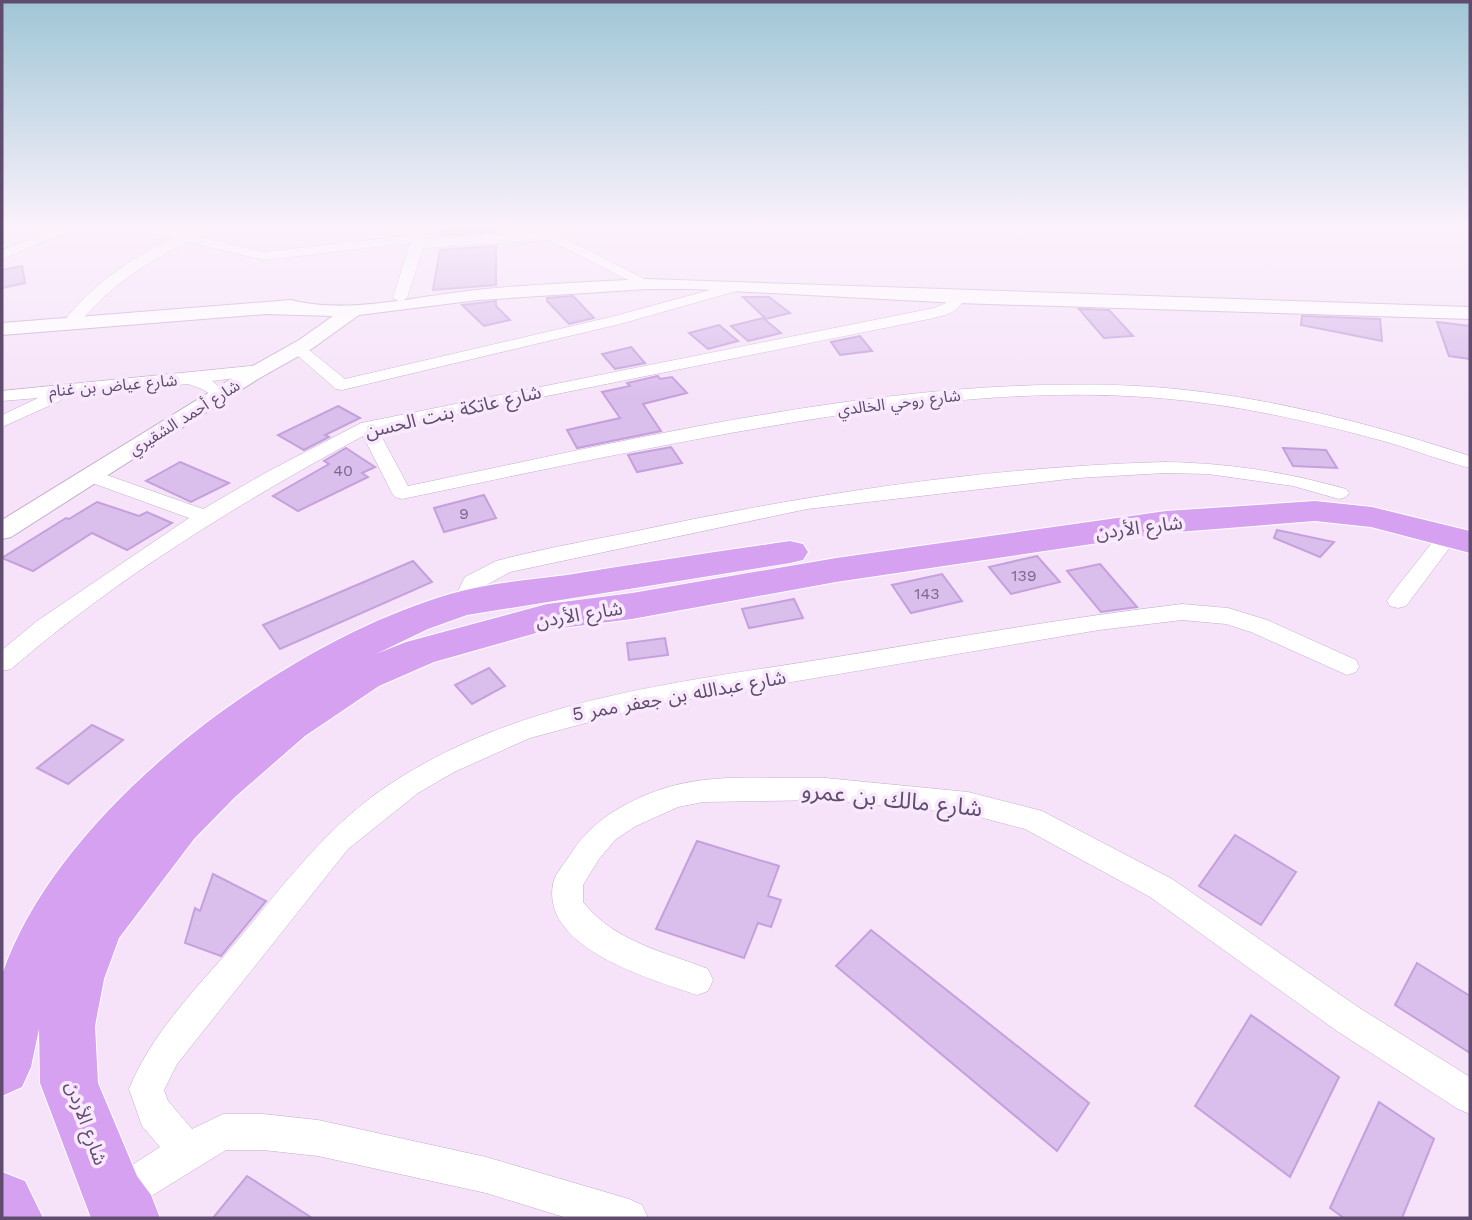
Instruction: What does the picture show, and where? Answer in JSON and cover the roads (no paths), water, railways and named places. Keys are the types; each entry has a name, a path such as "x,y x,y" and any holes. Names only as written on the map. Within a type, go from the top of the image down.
{"highway":[{"name":"شارع الأردن","path":"121,1208 69,1083 67,1026 77,979 97,926 177,825 219,784 290,724 341,689 420,652 547,617 632,606 831,558 1146,501 1227,494 1339,493 1397,500 1463,533"},
{"name":"شارع الأردن","path":"2,1067 20,999 41,949 65,905 125,824 165,782 203,749 256,710 351,650 416,618 463,603 831,558 1166,522 1315,511 1372,517 1463,533"},
{"path":"2,1204 11,1218"}],"street":[{"path":"69,325 87,302 107,284"},
{"path":"400,298 404,284"},
{"path":"359,306 400,298 647,285 739,286 958,297 1470,313"},
{"path":"267,310 301,324 308,332 302,347 342,385 638,315 739,286"},
{"path":"2,330 267,310 359,306 478,295"},
{"name":"شارع عاتكة بنت الحسن","path":"2,663 45,626 205,517 274,476 367,427 934,313 949,309 956,304 958,297"},
{"name":"شارع أحمد الشقيري","path":"2,531 302,347 359,306"},
{"path":"189,379 261,370"},
{"name":"شارع عياض بن غنام","path":"2,396 189,379 208,385 220,395"},
{"path":"2,422 69,390"},
{"name":"شارع روحي الخالدي","path":"367,427 402,493 676,435 882,402 1007,391 1130,392 1189,396 1326,421 1393,437 1470,462"},
{"path":"463,603 468,586 482,575 504,566 749,513 881,493 1053,474 1157,467 1263,472 1297,478 1339,493"},
{"path":"91,475 205,517"},
{"path":"1398,601 1463,533"},
{"name":"شارع عبدالله بن جعفر ممر 5","path":"187,1151 155,1113 146,1089 165,1052 338,841 369,812 420,778 510,733 577,712 649,697 1099,622 1182,612 1228,616 1259,626 1347,666"},
{"name":"شارع مالك بن عمرو","path":"697,980 614,950 590,935 568,906 568,883 574,871 607,831 626,818 673,797 716,790 825,789 968,803 1032,819 1161,888 1349,1020 1470,1097"},
{"path":"121,1208 187,1151 223,1132 263,1132 318,1138 486,1175 629,1218"}]}
